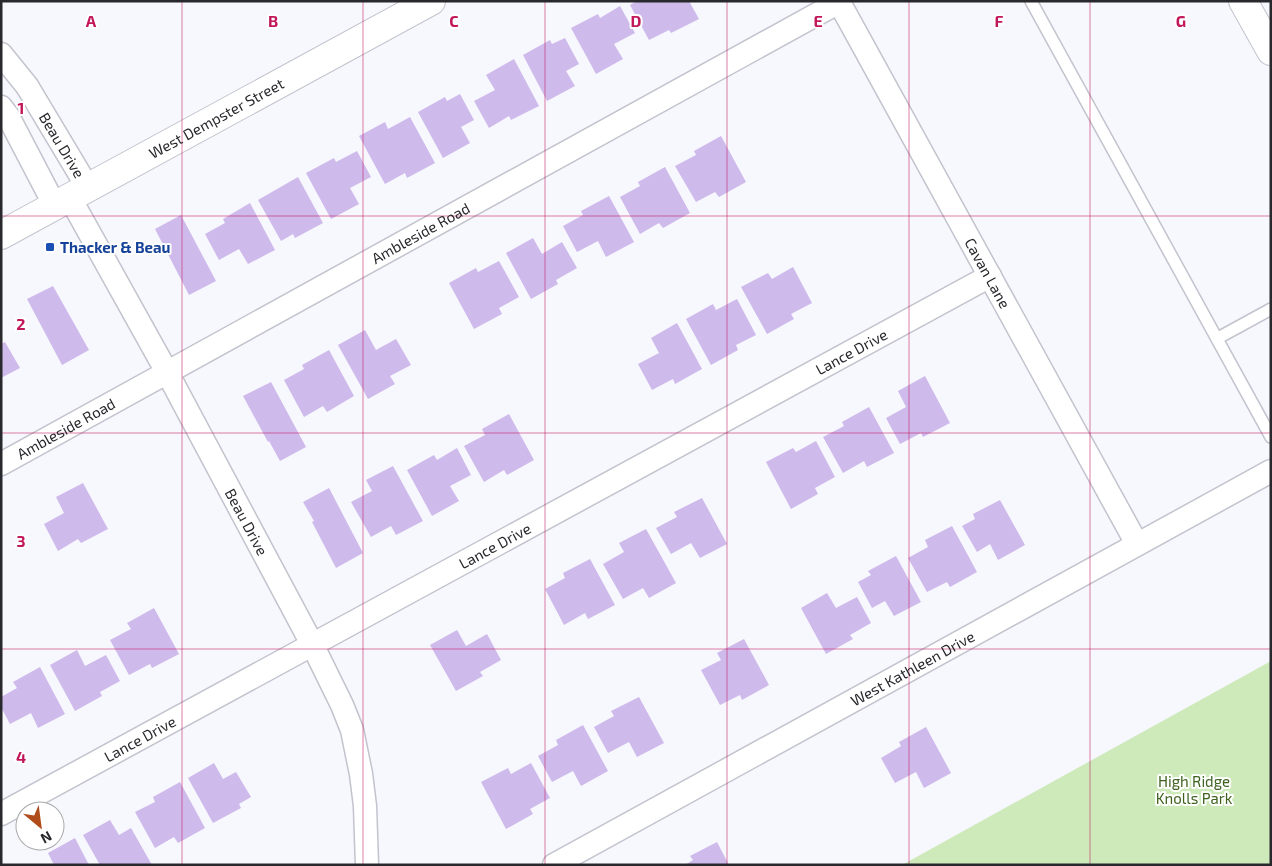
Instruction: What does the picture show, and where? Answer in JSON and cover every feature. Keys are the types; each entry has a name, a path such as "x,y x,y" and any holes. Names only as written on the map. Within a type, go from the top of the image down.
{"main road":[{"name":"West Dempster Street","path":"1,235 431,1"},
{"path":"1243,1 1271,50"}],"street":[{"name":"Cavan Lane","path":"839,2 1136,544"},
{"name":"Ambleside Road","path":"1,464 168,374 839,2"},
{"name":"Beau Drive","path":"1,54 27,86 71,197 168,374 342,704 352,730 361,774 365,806 367,865"},
{"name":"Beau Drive","path":"1,107 71,197"},
{"name":"Lance Drive","path":"1,814 990,276"},
{"name":"West Kathleen Drive","path":"554,865 1271,471"}],"lane":[{"path":"1031,1 1271,437"},
{"path":"1218,338 1271,310"}],"green space":[{"name":"High Ridge Knolls Park","path":"1271,661 1271,865 902,865"}],"building":[{"path":"637,1 689,1 699,19 671,33 669,30 649,40 630,5"},
{"path":"620,6 635,33 614,44 623,59 596,74 571,28 598,14 600,18"},
{"path":"565,38 579,64 566,71 575,86 547,101 523,55 550,40 552,44"},
{"path":"514,59 539,106 511,120 509,116 489,128 474,101 495,90 486,75"},
{"path":"460,94 474,120 461,127 470,143 443,158 418,112 445,97 447,101"},
{"path":"410,117 435,163 407,178 405,173 385,184 359,136 385,122 388,129"},
{"path":"721,136 746,182 719,197 715,192 696,202 675,166 696,155 694,151"},
{"path":"357,151 371,177 350,188 359,204 331,219 306,173 334,158 336,162"},
{"path":"665,167 690,213 663,228 659,223 640,234 620,197 640,186 638,182"},
{"path":"298,177 323,223 295,238 293,234 281,241 258,200"},
{"path":"609,196 634,242 606,257 598,241 577,252 563,226 583,215 581,211"},
{"path":"250,203 275,250 248,264 239,249 219,260 205,234 225,223 223,219"},
{"path":"181,215 216,281 189,295 155,229"},
{"path":"533,238 542,254 562,242 577,268 556,280 558,284 531,299 506,253"},
{"path":"499,261 519,297 499,308 502,314 474,329 449,283 476,268 478,272"},
{"path":"793,267 812,303 791,314 794,319 767,334 741,287 768,273 772,279"},
{"path":"53,286 89,350 62,365 27,299"},
{"path":"737,299 756,335 736,345 738,350 711,365 686,319 713,304 716,310"},
{"path":"677,323 702,369 675,384 673,379 652,390 638,364 659,353 651,338"},
{"path":"365,330 376,350 396,339 411,365 390,376 395,384 368,399 338,345"},
{"path":"5,342 20,368 1,378 1,344"},
{"path":"329,350 354,396 327,412 323,406 304,417 284,380 304,369 302,365"},
{"path":"925,376 950,423 923,437 921,433 900,444 886,418 906,407 898,391"},
{"path":"271,382 306,447 280,461 243,396"},
{"path":"869,407 894,453 867,467 864,461 843,473 823,437 844,426 842,422"},
{"path":"509,414 534,460 507,475 504,470 484,482 464,446 485,435 482,429"},
{"path":"816,441 835,477 815,488 818,494 791,509 766,462 793,448 796,452"},
{"path":"457,448 471,475 450,486 459,501 432,516 407,470 434,455 437,460"},
{"path":"393,466 423,521 396,535 391,526 371,537 351,502 372,491 366,480"},
{"path":"83,483 108,529 81,543 78,539 58,551 44,524 64,513 56,497"},
{"path":"329,488 363,553 336,568 303,502"},
{"path":"702,498 727,544 700,558 691,543 671,554 656,528 677,517 674,512"},
{"path":"1000,500 1025,545 998,560 990,544 977,552 962,526 975,519 973,514"},
{"path":"952,526 977,572 950,587 947,582 927,592 908,558 928,547 925,540"},
{"path":"646,529 676,583 649,598 643,588 623,599 603,564 624,552 619,543"},
{"path":"896,556 921,602 894,616 885,601 872,608 858,582 871,575 868,571"},
{"path":"590,559 615,605 588,619 585,613 564,625 545,589 565,578 563,573"},
{"path":"827,593 836,608 857,597 871,623 850,635 853,639 826,654 801,608"},
{"path":"154,608 179,654 152,668 150,664 129,675 110,640 131,629 127,623"},
{"path":"457,630 466,646 487,634 501,660 480,672 483,676 456,691 430,645"},
{"path":"744,639 769,685 742,700 740,695 720,705 701,670 721,660 717,653"},
{"path":"77,650 85,666 106,655 120,681 100,692 102,696 75,711 50,665"},
{"path":"40,667 65,714 38,728 31,713 10,724 1,707 1,697 17,688 13,682"},
{"path":"639,697 664,743 637,757 629,742 608,753 594,727 614,716 611,711"},
{"path":"583,725 608,771 581,786 573,771 552,782 538,756 558,745 556,740"},
{"path":"926,727 951,773 924,788 916,772 895,783 881,758 901,746 899,742"},
{"path":"214,763 223,779 236,772 251,797 239,804 241,808 213,823 188,778"},
{"path":"531,763 550,798 530,809 533,814 506,829 481,782 508,768 511,774"},
{"path":"180,782 205,828 178,843 174,837 155,848 135,812 155,802 153,797"},
{"path":"110,820 119,835 131,828 152,865 100,865 83,835"},
{"path":"75,838 89,865 54,865 48,853 52,851 65,851 65,844"},
{"path":"717,842 729,865 685,865 693,860 690,856"}],"place":[{"name":"Thacker & Beau","path":"50,247"}]}
